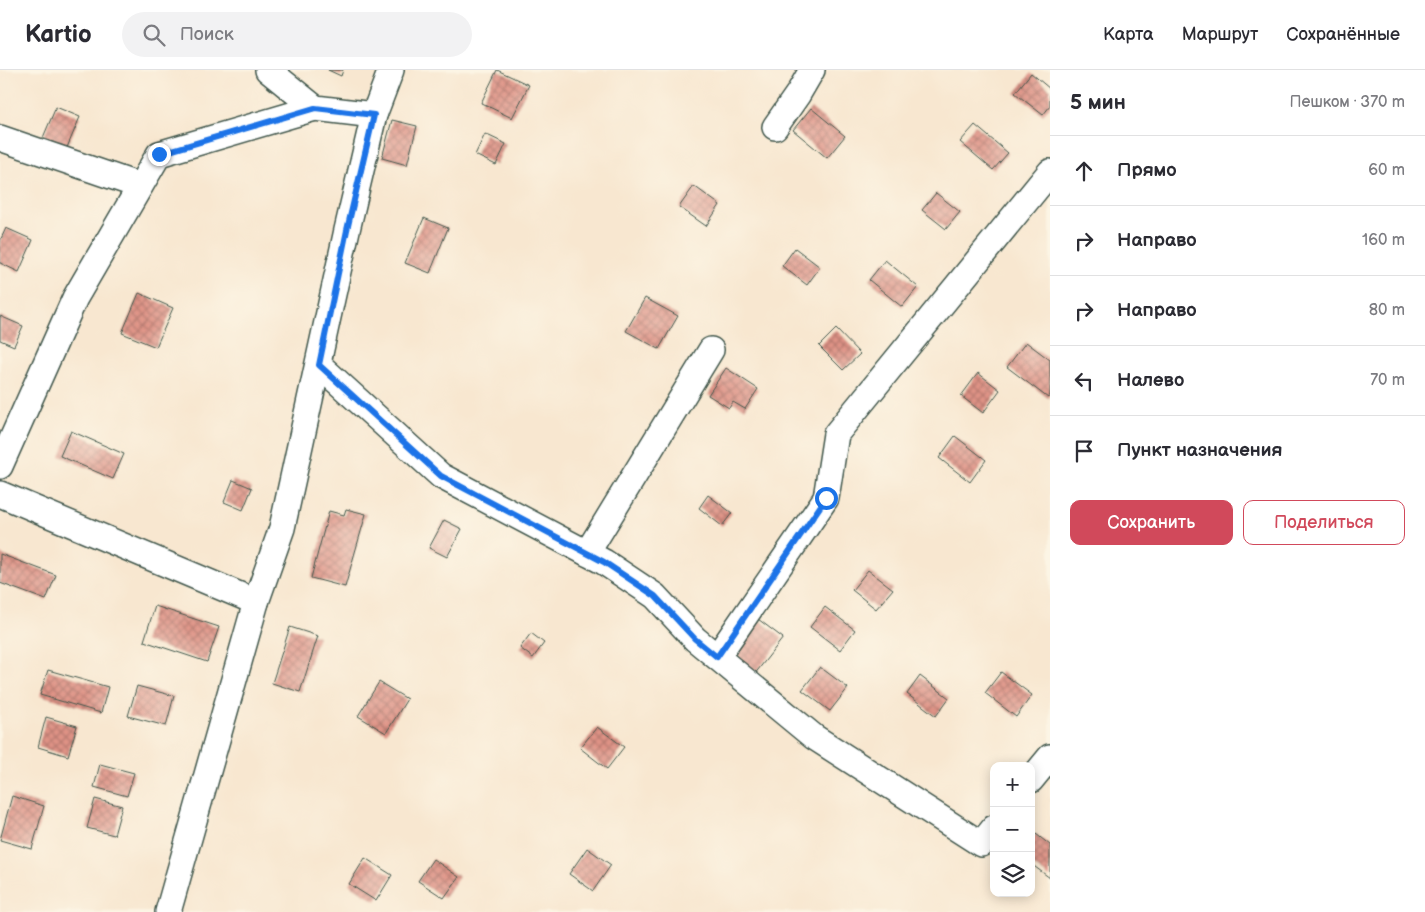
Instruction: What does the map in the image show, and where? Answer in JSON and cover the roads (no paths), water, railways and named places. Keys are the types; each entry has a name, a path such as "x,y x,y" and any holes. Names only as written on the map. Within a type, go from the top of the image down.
{"street":[{"path":"268,70 315,108"},
{"path":"168,912 256,602 282,528 374,115 391,70"},
{"path":"775,127 812,70"},
{"path":"0,466 75,298 159,154 315,108 374,115"},
{"path":"0,138 140,186"},
{"path":"717,657 826,498 836,434 1050,172"},
{"path":"587,553 711,350"},
{"path":"319,365 441,476 604,562 655,596 695,639 814,737 981,844 990,833"},
{"path":"0,494 256,602"},
{"path":"1035,775 1050,757"}]}
